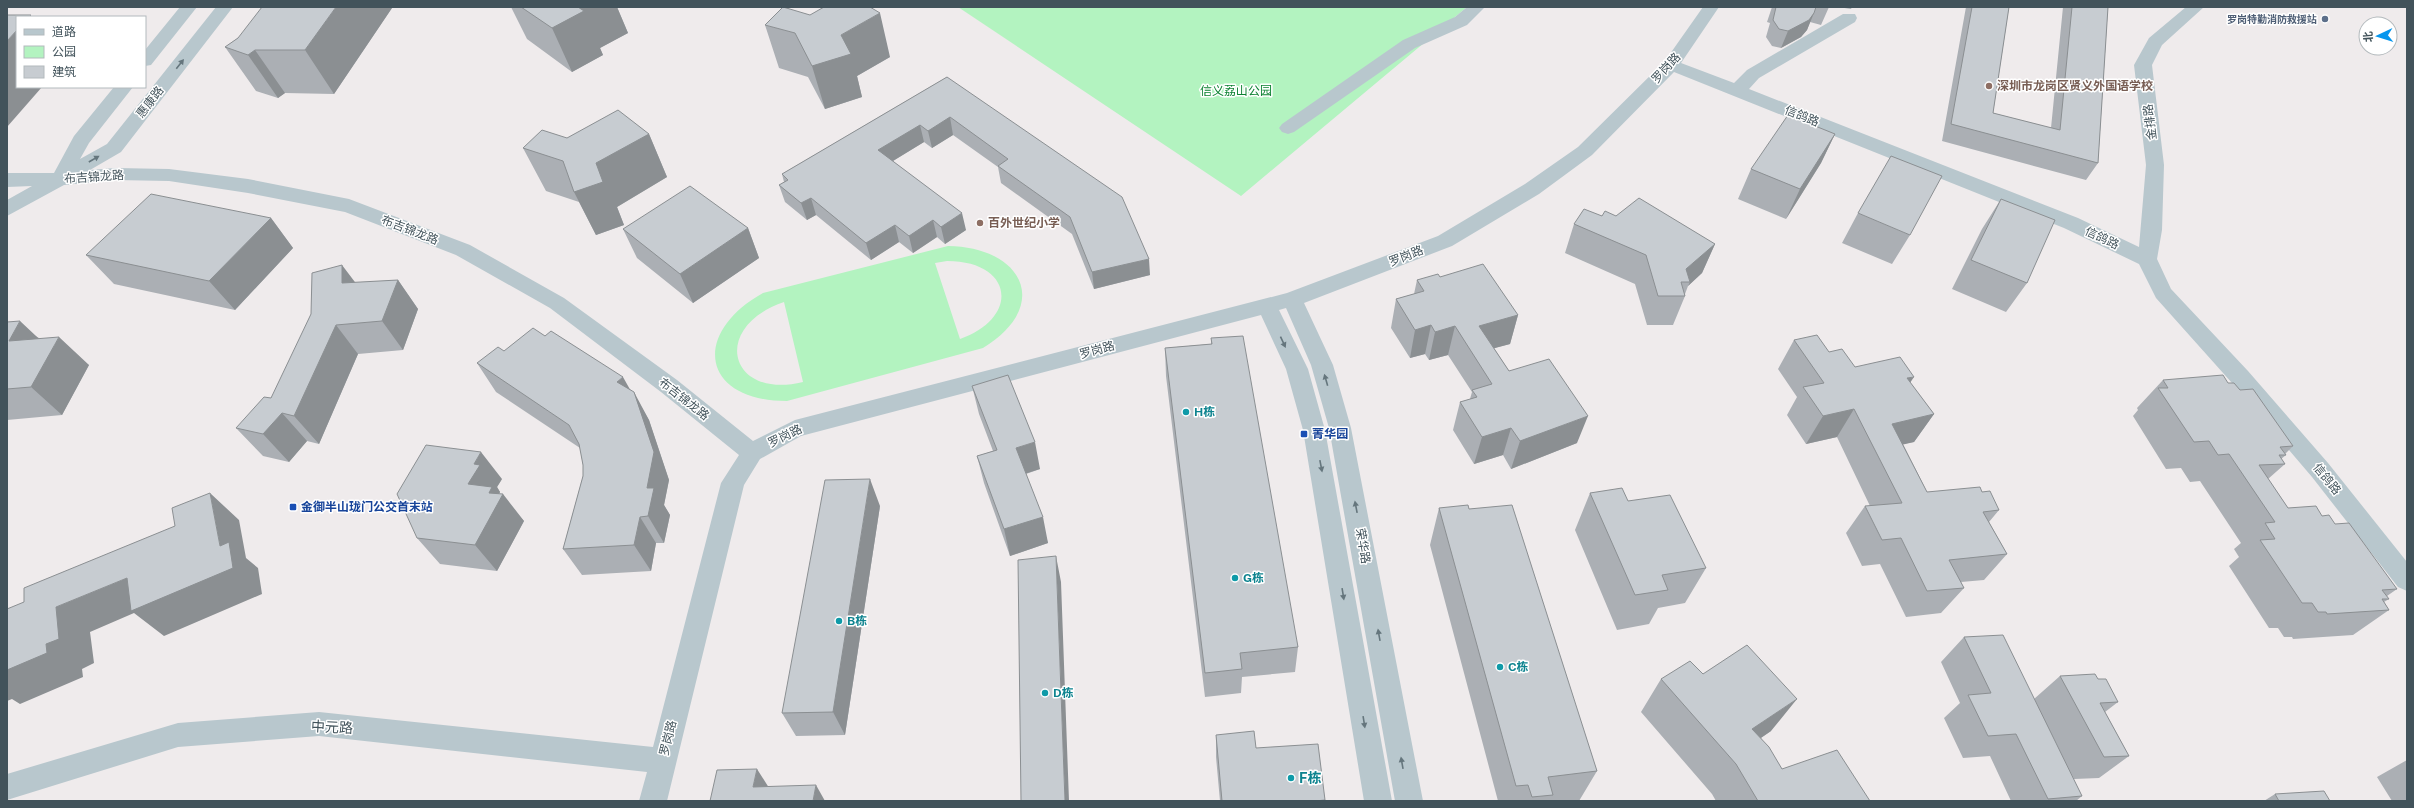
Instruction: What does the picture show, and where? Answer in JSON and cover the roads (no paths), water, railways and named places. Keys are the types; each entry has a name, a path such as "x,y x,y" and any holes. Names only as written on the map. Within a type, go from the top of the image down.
{"street":[{"path":"146,60 189,7"},
{"name":"惠康路","path":"7,209 114,148 225,7"},
{"path":"1288,128 1409,44 1461,21 1477,7"},
{"name":"罗岗路","path":"653,801 733,482 752,453 795,429 1292,299 1445,241 1532,189 1585,151 1671,65 1711,7"},
{"name":"金排路","path":"2147,259 2152,230 2155,164 2143,65 2155,42 2196,7"},
{"path":"1738,90 1753,74 1849,18"},
{"name":"信鸽路","path":"1671,65 1738,90 2071,223 2147,259 2163,294 2240,377 2310,458 2407,580"},
{"path":"60,179 81,140 123,88"},
{"name":"布吉锦龙路","path":"7,180 60,179 116,174 169,175 248,186 348,206 463,250 557,303 669,386 752,453"},
{"name":"荣华路","path":"1292,299 1322,365 1340,428 1409,801"},
{"path":"1267,306 1296,370 1314,430 1378,801"},
{"name":"中元路","path":"7,787 178,735 319,724 663,761"}],"place":[{"name":"罗岗特勤消防救援站","path":"2325,19"},
{"name":"深圳市龙岗区贤义外国语学校","path":"1989,86"},
{"name":"百外世纪小学","path":"980,223"},
{"name":"H栋","path":"1186,412"},
{"name":"菁华园","path":"1304,434"},
{"name":"金御半山珑门公交首末站","path":"293,507"},
{"name":"G栋","path":"1235,578"},
{"name":"B栋","path":"839,621"},
{"name":"C栋","path":"1500,667"},
{"name":"D栋","path":"1045,693"},
{"name":"F栋","path":"1291,778"}],"park label":[{"name":"信义荔山公园","path":"1236,91"}]}
